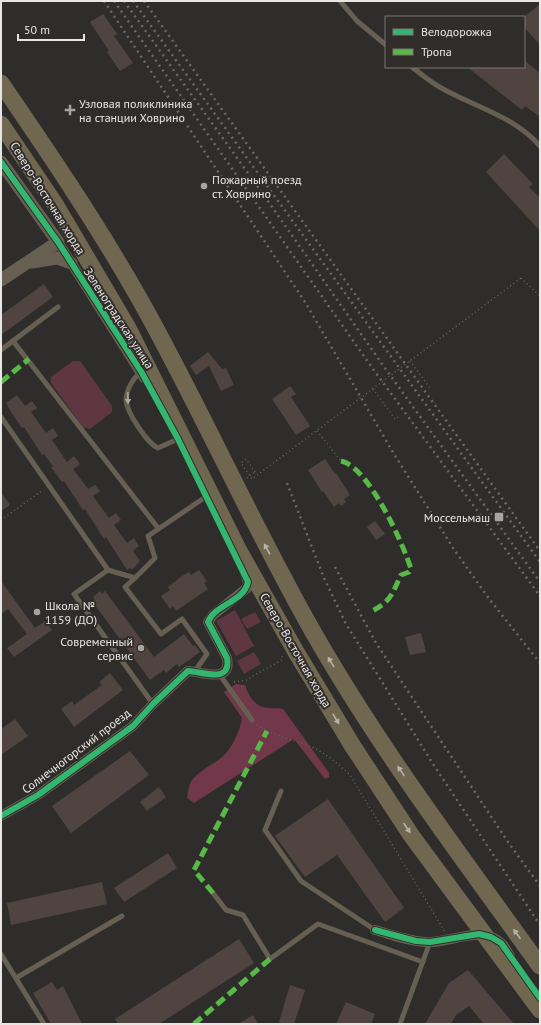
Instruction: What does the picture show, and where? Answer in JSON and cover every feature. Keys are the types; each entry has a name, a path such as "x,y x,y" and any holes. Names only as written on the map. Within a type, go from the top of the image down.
{"main road":[{"name":"Северо-Восточная хорда","path":"1,83 74,191 138,298 195,402 259,533 313,631 364,716 434,821 540,966"},
{"name":"Северо-Восточная хорда","path":"1,124 55,204 128,328 239,551 296,652 348,738 412,834 540,1010"}],"street":[{"name":"Зеленоградская улица","path":"1,162 58,242 142,373 178,439 206,495"},
{"path":"1,280 58,242"},
{"path":"24,264 57,258 71,263"},
{"path":"195,671 210,676 219,674 224,670 228,663 227,658 208,622 213,615 245,591 248,582 206,495"},
{"name":"Солнечногорский проезд","path":"1,816 38,795 133,726 153,704 188,671 195,671"},
{"path":"375,930 416,941 430,942 450,940 479,934 491,937 501,942 540,998"}],"lane":[{"path":"340,1 357,21 385,45"},
{"path":"413,68 443,90 511,121 525,130 540,146"},
{"path":"1,350 58,307"},
{"path":"13,341 29,359 158,528"},
{"path":"142,373 138,374 128,390 126,400 129,410 152,445 158,448 168,445 178,439"},
{"path":"1,417 108,570 135,578"},
{"path":"195,671 207,654 182,619 161,634 125,587 155,558 148,536 206,495"},
{"path":"108,570 74,594 153,704"},
{"path":"219,674 253,722"},
{"path":"281,791 265,830 301,881 375,930"},
{"path":"213,893 226,910 243,915 270,959 318,924 423,962"},
{"path":"16,978 122,916"},
{"path":"400,1024 430,942"},
{"path":"1,954 44,1024"}],"path":[{"path":"255,472 246,460 241,463 252,479 521,278 540,296"},
{"path":"410,361 430,388"},
{"path":"373,389 395,419 400,416"},
{"path":"317,431 341,461"},
{"path":"1,520 48,486"},
{"path":"253,722 266,730 313,748 332,759 350,775 450,940"}],"shaded area":[{"path":"73,361 80,361 112,406 112,412 90,429 83,427 51,383 51,377"},
{"path":"235,610 254,646 236,656 216,621"},
{"path":"255,612 261,622 247,629 241,619"},
{"path":"254,652 261,664 244,674 237,661"},
{"path":"236,684 245,685 250,697 259,706 284,710 329,773 329,777 325,779 294,739 194,803 187,798 189,786 192,780 222,757 230,748 237,736 242,718 224,692"}],"building":[{"path":"540,4 540,45 525,28 525,16"},
{"path":"103,14 117,34 114,36 133,63 120,71 90,22"},
{"path":"525,61 540,73 540,117 525,106 522,110 468,68 525,68"},
{"path":"504,154 533,184 529,187 540,198 540,231 486,172"},
{"path":"44,284 53,297 1,335 1,315"},
{"path":"208,352 222,369 226,368 234,385 221,391 209,366 196,375 190,366"},
{"path":"290,386 296,394 291,397 310,426 296,435 272,399"},
{"path":"17,395 25,406 32,401 37,408 31,412 46,433 53,428 58,436 52,440 67,462 74,456 80,464 73,469 88,489 95,485 100,491 93,496 109,518 116,513 121,520 114,525 127,543 134,538 139,546 133,551 140,561 132,570 130,568 127,570 106,537 104,539 85,509 83,510 64,481 62,482 51,467 53,466 44,454 42,455 24,427 22,428 11,412 6,403"},
{"path":"325,459 350,495 344,499 346,502 341,506 339,503 334,507 308,470"},
{"path":"1,492 10,505 1,511"},
{"path":"375,521 385,534 376,540 367,527"},
{"path":"199,570 207,581 204,583 208,589 176,611 173,606 170,609 161,596 170,590 168,587 182,576 189,572 191,575"},
{"path":"1,581 35,628 45,621 52,630 14,657 7,648 27,634 8,609 1,614"},
{"path":"100,591 102,594 105,591 154,657 184,634 193,646 195,645 200,652 179,667 177,664 166,673 164,670 150,680 92,601 95,599 93,597"},
{"path":"421,633 426,652 410,655 405,637"},
{"path":"110,673 123,690 74,727 61,709 72,701 74,705 102,685 99,682"},
{"path":"15,719 28,736 1,755 1,729"},
{"path":"130,751 149,775 71,833 52,806"},
{"path":"159,787 166,797 147,811 140,802"},
{"path":"328,799 404,908 385,922 337,855 305,877 275,836"},
{"path":"168,853 177,868 124,902 114,888"},
{"path":"102,882 107,904 11,925 7,903"},
{"path":"239,939 254,963 159,1024 118,1024 115,1019"},
{"path":"468,970 514,1024 484,1024 469,1006 456,1015 451,1024 425,1024 449,983"},
{"path":"52,982 57,990 63,986 82,1024 51,1024 33,993"},
{"path":"290,985 305,990 294,1024 284,1024 279,1022"},
{"path":"346,1002 375,1014 371,1024 336,1024"},
{"path":"253,1015 258,1024 238,1024"}],"railway":[{"path":"104,1 305,302 394,454 455,551 490,600 540,663"},
{"path":"114,1 373,369 540,596"},
{"path":"124,1 263,194 382,364 540,582"},
{"path":"133,1 540,562"},
{"path":"144,1 540,551"},
{"path":"287,483 324,578 346,624 433,764 540,925"},
{"path":"335,567 376,643 508,842 540,886"}],"marked path":[{"path":"1,382 29,359"},
{"path":"341,461 351,466 362,476 373,491 392,525 411,569 409,572 401,575 387,601 370,612"},
{"path":"213,893 194,870 267,731"},
{"path":"194,1024 270,959"}],"cycle path":[{"path":"1,162 58,242 142,373 178,439 248,582 241,594 217,611 208,622 227,658 227,666 225,671 214,675 188,671 153,704 133,726 38,795 1,816"},
{"path":"375,930 416,941 430,942 479,934 491,937 501,943 540,998"}],"place":[{"name":"Узловая поликлиника на станции Ховрино","path":"70,110"},
{"name":"Пожарный поезд ст. Ховрино","path":"204,186"},
{"name":"Моссельмаш","path":"499,517"},
{"name":"Школа № 1159 (ДО)","path":"37,612"},
{"name":"Современный сервис","path":"141,648"}]}
